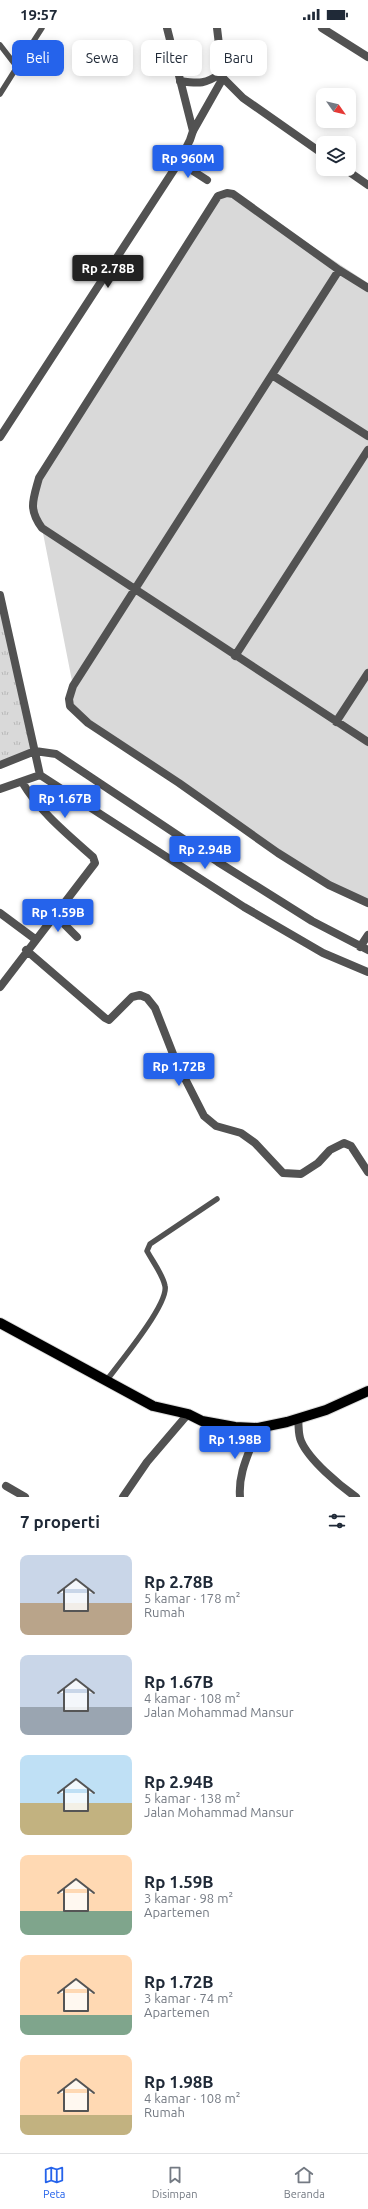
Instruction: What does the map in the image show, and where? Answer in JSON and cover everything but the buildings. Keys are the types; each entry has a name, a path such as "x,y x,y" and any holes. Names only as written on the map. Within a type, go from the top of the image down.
{"main road":[{"path":"0,1323 153,1406 188,1414 202,1421 235,1427 258,1428 298,1419 326,1410 368,1391"}],"street":[{"path":"167,28 192,131"},
{"path":"217,28 218,40"},
{"path":"322,28 368,57"},
{"path":"180,81 198,84 222,76"},
{"path":"0,437 179,162 190,140 192,131 222,76"},
{"path":"222,76 243,98 316,149"},
{"path":"179,162 207,180"},
{"path":"355,176 368,185"},
{"path":"368,288 339,270 233,194 227,193 218,196 39,478 33,503 33,516 42,528 134,590 368,742"},
{"path":"339,270 73,686 69,699 70,706 88,723 179,783 278,853 329,885 368,903"},
{"path":"272,375 368,436"},
{"path":"235,656 368,450"},
{"path":"0,595 40,775 244,907 323,953 368,972"},
{"path":"336,722 368,673"},
{"path":"0,765 35,751 56,754 218,862 312,921 368,950"},
{"path":"0,789 40,775"},
{"path":"0,987 26,950 94,865 95,861 51,820 32,799 22,782"},
{"path":"0,913 35,939"},
{"path":"54,914 77,937"},
{"path":"360,947 368,935"},
{"path":"26,950 105,1018 110,1020 132,997 140,995 147,998 156,1008 175,1058 204,1116 216,1126 241,1133 255,1143 283,1173 301,1174 318,1163 330,1150 344,1143 351,1146 368,1172"},
{"path":"123,1497 147,1462 188,1414"},
{"path":"298,1419 300,1438 304,1446 344,1489 356,1497"},
{"path":"240,1497 239,1483 242,1468 250,1453 258,1428"},
{"path":"6,1486 24,1497"}],"lane":[{"path":"34,40 42,28"},
{"path":"0,45 12,61"},
{"path":"0,94 12,75"},
{"path":"106,1381 153,1319 164,1297 166,1287 147,1251 150,1244 217,1199"}],"green space":[{"path":"233,194 368,283 368,903 309,873 72,709 73,686 42,528 33,516 39,478 215,201"},
{"path":"0,595 35,751 0,765"}]}
